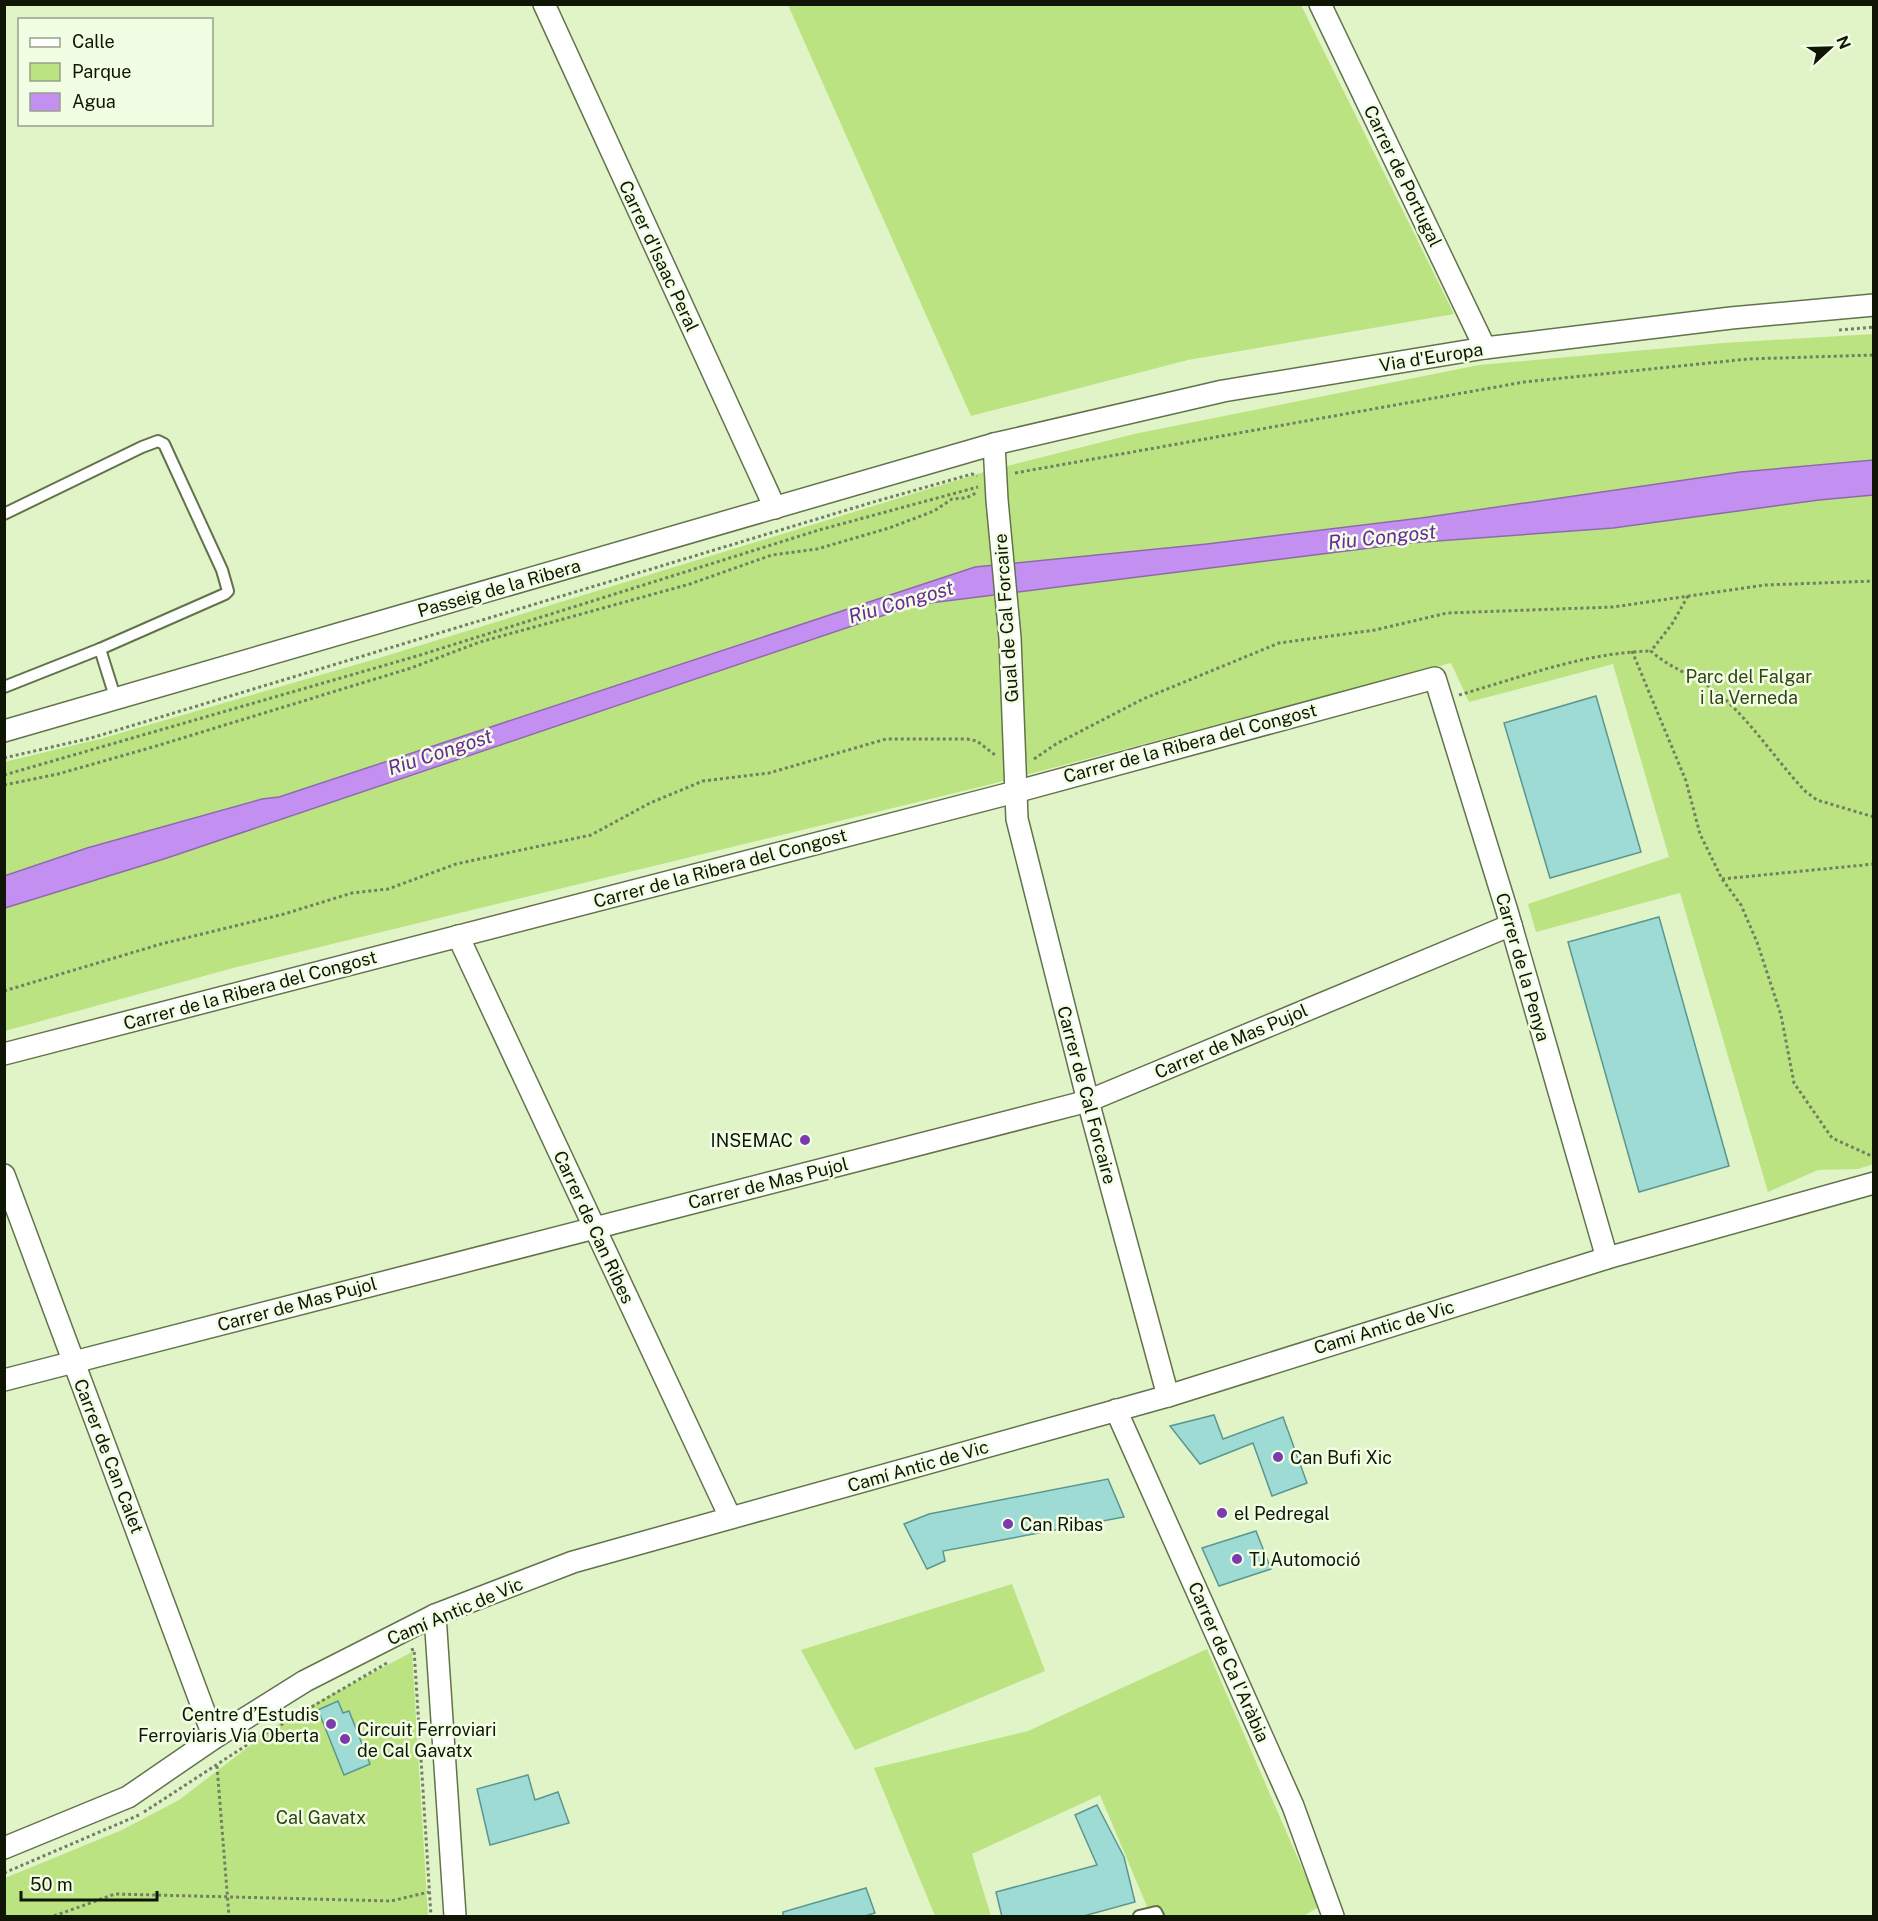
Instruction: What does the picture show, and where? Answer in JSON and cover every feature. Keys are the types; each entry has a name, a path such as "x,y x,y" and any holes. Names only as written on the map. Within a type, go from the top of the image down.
{"street":[{"name":"Carrer d'Isaac Peral","path":"544,4 775,508"},
{"name":"Carrer de Portugal","path":"1320,4 1485,348"},
{"name":"Via d'Europa","path":"994,444 1223,391 1485,348 1731,318 1874,305"},
{"name":"Passeig de la Ribera","path":"4,731 994,444"},
{"name":"Gual de Cal Forcaire","path":"994,444 993,484 1010,638 1015,782"},
{"name":"Carrer de la Ribera del Congost","path":"4,1054 458,936 1015,782 1435,678"},
{"name":"Carrer de la Penya","path":"1435,678 1511,925 1607,1257"},
{"name":"Carrer de Cal Forcaire","path":"1015,782 1017,819 1088,1101 1168,1396"},
{"name":"Carrer de Mas Pujol","path":"4,1380 1088,1101 1511,925"},
{"name":"Carrer de Can Ribes","path":"458,936 730,1517"},
{"name":"Carrer de Can Calet","path":"4,1175 214,1738"},
{"name":"Camí Antic de Vic","path":"4,1848 128,1797 214,1738 305,1681 435,1615 573,1562 1168,1396 1607,1257 1874,1182"},
{"name":"Carrer de Ca l'Aràbia","path":"1116,1410 1293,1806 1334,1917"},
{"path":"435,1615 455,1917"}],"lane":[{"path":"4,514 158,441 164,444 222,570 228,591 100,649 4,687"},
{"path":"100,649 116,700"},
{"path":"1139,1917 1156,1912 1158,1917"}],"path":[{"path":"1839,330 1874,327"},
{"path":"4,785 58,774 153,747 411,668 480,642 680,587 772,555 817,549 889,528 934,511 952,498 966,498 1014,473 1524,382 1748,360 1874,355"},
{"path":"4,758 91,738 972,474 993,484"},
{"path":"972,474 993,484"},
{"path":"4,775 417,656 819,530 993,484"},
{"path":"4,991 161,944 284,914 352,893 388,889 456,864 591,835 650,804 703,781 769,773 886,739 977,741 1015,782 1056,744 1143,699 1279,643 1375,630 1448,613 1613,607 1765,585 1874,580"},
{"path":"1650,651 1672,624 1688,596"},
{"path":"1632,651 1686,781 1700,834 1722,879 1741,905 1756,942 1781,1016 1794,1083 1832,1138 1874,1157"},
{"path":"1442,699 1527,672 1632,651 1650,651 1661,660 1699,679 1718,694 1738,712 1805,791 1817,800 1874,817"},
{"path":"1722,879 1874,864"},
{"path":"406,1653 414,1649 431,1917"},
{"path":"4,1873 127,1822 253,1741 388,1662"},
{"path":"217,1766 229,1917"},
{"path":"54,1917 115,1894 391,1901 429,1892"}],"green space":[{"path":"788,5 1301,5 1454,314 1188,360 971,416"},
{"path":"1873,334 1873,460 1740,472 1421,518 1207,544 975,567 279,797 262,799 87,848 5,876 4,762 100,739 379,658 987,471 1134,434 1479,365 1723,343"},
{"name":"Parc del Falgar i la Verneda","path":"1873,495 1874,1164 1858,1169 1818,1170 1768,1192 1680,893 1536,932 1528,904 1669,857 1613,664 1469,702 1451,663 988,785 233,968 5,1031 5,908 167,858 914,605 1410,543 1613,528 1819,500"},
{"path":"1012,1584 1045,1671 855,1750 801,1650"},
{"path":"1207,1649 1319,1907 1303,1916 1151,1916 1100,1795 972,1854 991,1916 935,1916 874,1768 1028,1731"},
{"name":"Cal Gavatx","path":"412,1652 428,1916 5,1916 5,1878 122,1830 179,1800 282,1721"}],"water":[{"name":"Riu Congost","path":"1873,460 1873,495 1819,500 1613,528 1410,543 914,605 167,858 5,908 4,876 87,848 262,799 279,797 975,567 1207,544 1421,518 1740,472"}],"building":[{"path":"1596,696 1641,852 1550,878 1504,723"},
{"path":"1659,917 1729,1166 1639,1192 1568,942"},
{"path":"1214,1415 1223,1439 1283,1417 1307,1483 1272,1496 1253,1443 1200,1464 1170,1426"},
{"name":"Can Ribas","path":"1108,1479 1124,1517 943,1551 945,1561 927,1569 904,1524 929,1514"},
{"name":"TJ Automoció","path":"1256,1531 1271,1569 1219,1586 1202,1548"},
{"name":"Circuit Ferroviari de Cal Gavatx","path":"338,1701 343,1713 349,1711 370,1764 344,1775 318,1710"},
{"path":"528,1775 535,1800 558,1792 569,1823 490,1845 477,1789"},
{"path":"1097,1805 1124,1857 1135,1902 1080,1917 1002,1917 996,1892 1097,1865 1075,1815"},
{"path":"866,1888 875,1913 862,1917 783,1917 783,1912"}],"place":[{"name":"INSEMAC","path":"805,1140"},
{"name":"Can Bufi Xic","path":"1278,1457"},
{"name":"el Pedregal","path":"1222,1513"},
{"name":"Can Ribas","path":"1008,1524"},
{"name":"TJ Automoció","path":"1237,1559"},
{"name":"Centre d’Estudis Ferroviaris Via Oberta","path":"331,1724"},
{"name":"Circuit Ferroviari de Cal Gavatx","path":"345,1739"}]}
